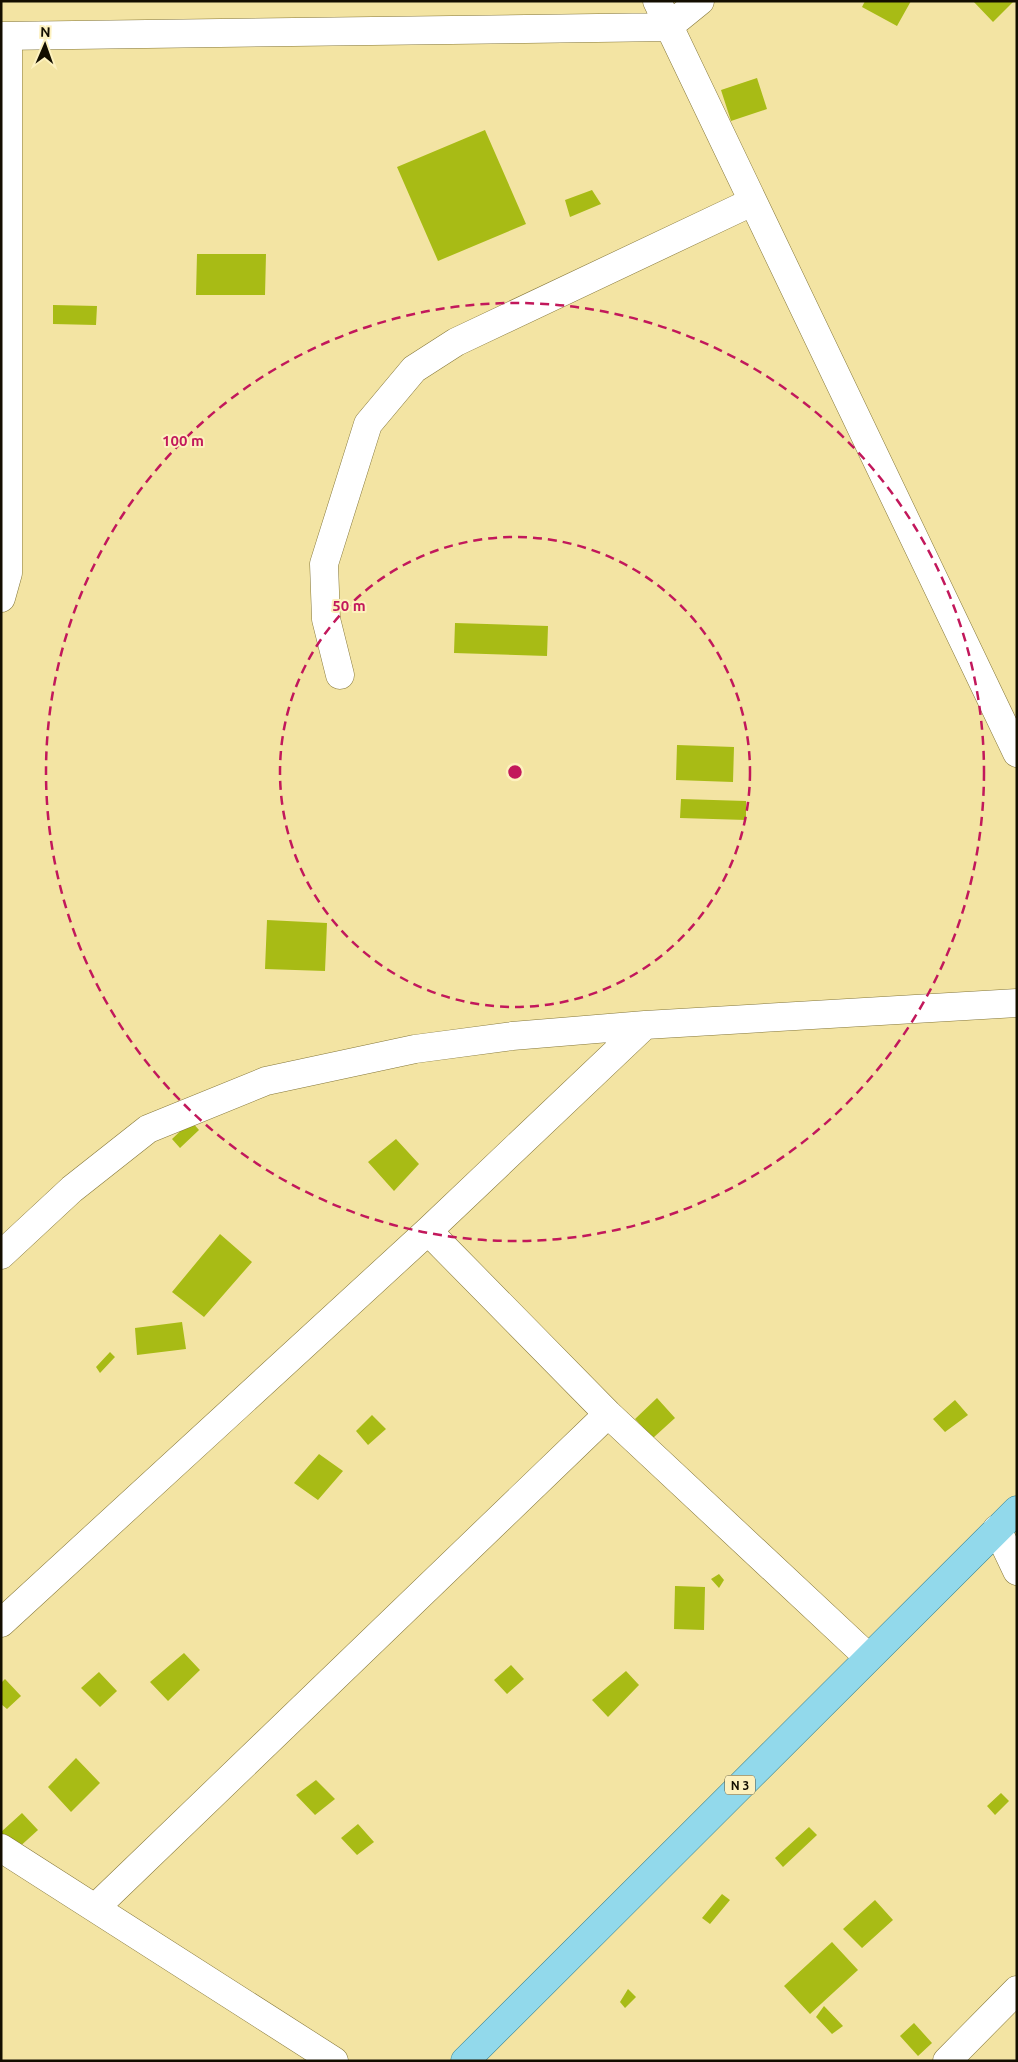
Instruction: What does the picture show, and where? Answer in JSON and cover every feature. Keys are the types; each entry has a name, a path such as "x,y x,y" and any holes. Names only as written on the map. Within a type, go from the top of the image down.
{"main road":[{"name":"N 3","path":"464,2061 1017,1510"}],"street":[{"path":"657,1 1017,753"},
{"path":"1,598 8,573 5,36 668,27 700,1"},
{"path":"340,675 326,619 324,564 368,424 414,369 456,342 752,202"},
{"path":"1,1255 72,1189 148,1129 266,1081 415,1049 512,1036 645,1025 1017,1003"},
{"path":"1,1623 428,1231 645,1025"},
{"path":"428,1231 608,1414 868,1657"},
{"path":"95,1908 608,1414"},
{"path":"998,1529 1017,1571"},
{"path":"1,1848 334,2061"},
{"path":"947,2061 1017,1990"}],"building":[{"path":"865,1 911,1 897,26 862,7"},
{"path":"973,1 1014,1 993,22"},
{"path":"757,78 767,109 731,121 721,90"},
{"path":"485,130 526,224 438,261 397,167"},
{"path":"592,190 601,204 570,217 565,200"},
{"path":"197,254 266,254 265,295 196,295"},
{"path":"53,305 97,306 96,325 53,324"},
{"path":"455,623 548,626 547,656 454,653"},
{"path":"677,745 734,747 733,782 676,780"},
{"path":"681,799 746,801 746,820 680,818"},
{"path":"267,920 327,923 325,971 265,969"},
{"path":"191,1121 199,1130 180,1148 172,1139"},
{"path":"396,1139 419,1164 394,1191 368,1162"},
{"path":"220,1234 252,1262 204,1317 172,1292"},
{"path":"182,1322 186,1349 137,1355 135,1328"},
{"path":"110,1352 115,1357 100,1373 96,1367"},
{"path":"657,1398 675,1418 653,1438 635,1419"},
{"path":"955,1400 968,1415 945,1432 933,1419"},
{"path":"372,1415 386,1429 368,1445 356,1431"},
{"path":"319,1454 343,1471 318,1500 294,1483"},
{"path":"719,1574 724,1580 719,1588 711,1579"},
{"path":"675,1586 705,1587 704,1630 674,1629"},
{"path":"184,1653 200,1670 168,1701 150,1682"},
{"path":"511,1665 524,1679 507,1694 494,1680"},
{"path":"626,1671 639,1685 608,1717 592,1700"},
{"path":"99,1672 117,1691 100,1707 81,1688"},
{"path":"5,1679 21,1696 7,1709 1,1704 1,1683"},
{"path":"76,1758 100,1783 71,1812 48,1787"},
{"path":"316,1780 335,1799 315,1815 296,1795"},
{"path":"1001,1793 1009,1801 995,1815 987,1806"},
{"path":"22,1813 38,1830 16,1850 1,1835 1,1832"},
{"path":"358,1824 374,1842 357,1855 341,1838"},
{"path":"809,1827 817,1835 783,1867 775,1858"},
{"path":"722,1894 730,1900 710,1924 702,1918"},
{"path":"875,1900 893,1920 862,1948 843,1929"},
{"path":"832,1942 858,1970 810,2014 784,1986"},
{"path":"628,1989 636,1997 625,2008 620,2002"},
{"path":"824,2006 843,2026 832,2034 816,2017"},
{"path":"914,2023 932,2043 918,2056 900,2036"}]}
